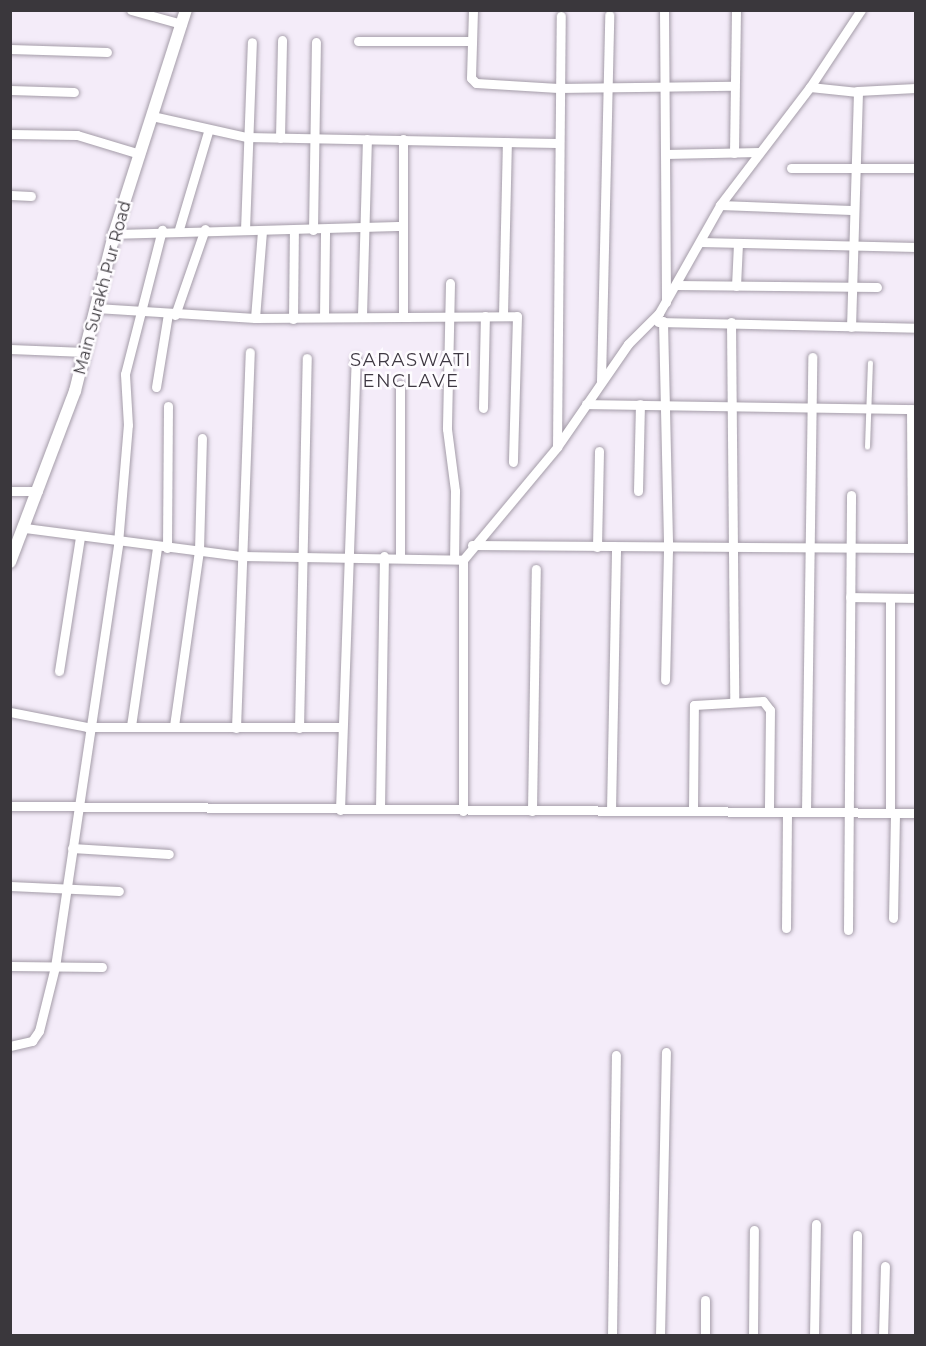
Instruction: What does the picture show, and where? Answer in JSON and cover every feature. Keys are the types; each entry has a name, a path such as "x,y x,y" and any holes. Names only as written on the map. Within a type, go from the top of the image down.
{"street":[{"path":"130,10 182,24"},
{"name":"Main Surakh Pur Road","path":"10,562 38,491 85,352 114,234 186,10"},
{"path":"473,10 474,82 558,88 734,86"},
{"path":"664,10 666,302"},
{"path":"734,153 736,10"},
{"path":"24,528 118,543 242,556 348,555 458,559 556,447 601,381 666,302 720,205 810,87 861,10"},
{"path":"601,381 609,15"},
{"path":"556,447 556,143 561,16"},
{"path":"280,138 282,40"},
{"path":"358,41 472,41"},
{"path":"245,230 246,137 252,42"},
{"path":"313,230 317,139 316,42"},
{"path":"10,49 107,52"},
{"path":"810,87 857,91 915,88"},
{"path":"10,90 75,92"},
{"path":"851,327 851,210 857,91"},
{"path":"152,116 208,132 246,137 556,143"},
{"path":"179,229 208,132"},
{"path":"10,134 77,135 140,154"},
{"path":"362,316 367,139"},
{"path":"403,140 403,317"},
{"path":"503,315 507,142"},
{"path":"664,154 759,152"},
{"path":"791,168 915,168"},
{"path":"10,195 31,196"},
{"path":"720,205 851,210"},
{"path":"114,234 205,228 262,231 402,226"},
{"path":"156,387 171,314 205,228"},
{"path":"10,1046 32,1041 39,1031 55,967 87,727 118,543 129,425 125,374 139,311 162,230"},
{"path":"293,319 294,230"},
{"path":"324,317 325,230"},
{"path":"255,318 262,231"},
{"path":"700,242 915,247"},
{"path":"736,286 738,243"},
{"path":"450,283 447,429 455,491 458,559 463,811"},
{"path":"676,285 877,287"},
{"path":"96,308 171,314 293,319 362,316 450,318 503,315 519,319 513,462"},
{"path":"483,408 485,315"},
{"path":"663,321 663,405 668,550 664,680"},
{"path":"650,322 915,327"},
{"path":"731,322 736,550 734,700"},
{"path":"10,349 85,352"},
{"path":"236,728 250,352"},
{"path":"806,812 806,549 812,357"},
{"path":"299,728 307,358"},
{"path":"340,810 356,358"},
{"path":"399,386 400,556"},
{"path":"472,545 668,550 914,548 914,409 731,403 586,404"},
{"path":"638,491 640,404"},
{"path":"131,726 162,547 168,406"},
{"path":"174,726 198,551 202,438"},
{"path":"597,547 599,451"},
{"path":"10,491 38,491"},
{"path":"848,930 851,495"},
{"path":"59,671 80,537"},
{"path":"611,811 616,547"},
{"path":"380,809 384,556"},
{"path":"532,811 536,569"},
{"path":"850,597 915,598"},
{"path":"890,598 893,918"},
{"path":"693,810 694,705 734,700 769,703 769,812"},
{"path":"10,712 87,727 342,727"},
{"path":"10,807 77,810 693,810 915,813"},
{"path":"786,928 787,812"},
{"path":"72,848 169,854"},
{"path":"10,886 67,886 119,891"},
{"path":"10,966 102,967"},
{"path":"660,1335 666,1052"},
{"path":"612,1335 616,1055"},
{"path":"814,1335 816,1224"},
{"path":"753,1335 754,1230"},
{"path":"856,1335 857,1235"},
{"path":"883,1335 885,1266"},
{"path":"705,1300 705,1335"}],"lane":[{"path":"867,447 870,363"}],"district":[{"name":"SARASWATI ENCLAVE","path":"411,371"}]}
